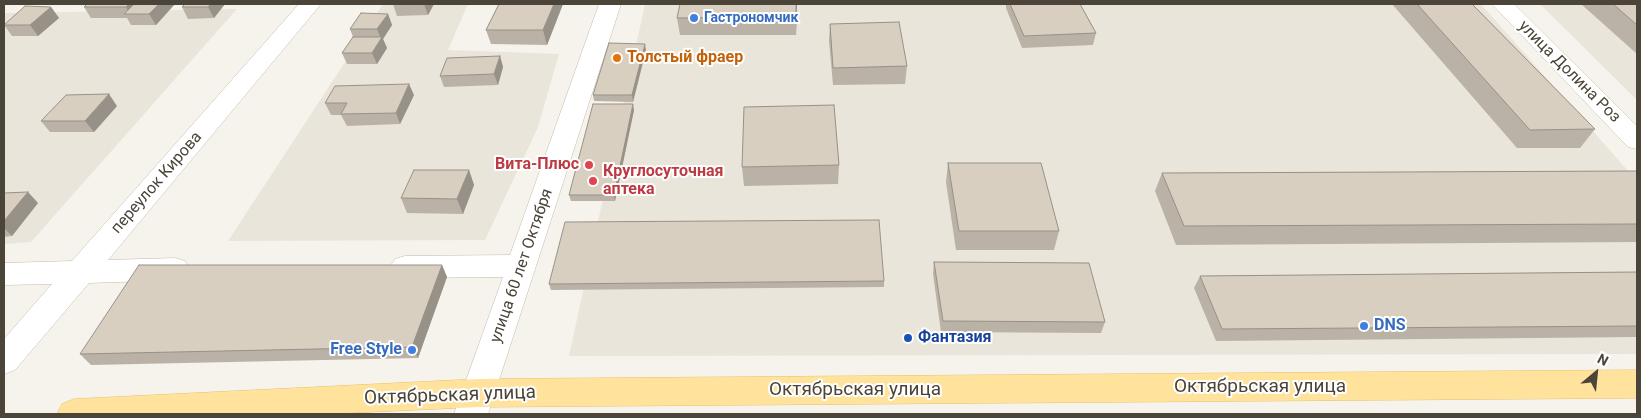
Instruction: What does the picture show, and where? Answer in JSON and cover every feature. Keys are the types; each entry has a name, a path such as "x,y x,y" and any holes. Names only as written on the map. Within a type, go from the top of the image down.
{"main road":[{"name":"Октябрьская улица","path":"74,414 300,401 475,404 1637,384"}],"street":[{"name":"переулок Кирова","path":"4,361 310,4"},
{"name":"улица 60 лет Октября","path":"475,404 610,4"},
{"name":"улица Долина Роз","path":"1502,4 1637,141"},
{"path":"376,267 521,266"},
{"path":"4,274 82,270 200,268"}],"shaded area":[{"path":"383,4 468,4 448,50 559,54 538,127 485,240 228,241"},
{"path":"645,4 1481,4 1637,181 1637,354 569,356"},
{"path":"1540,4 1637,4 1637,100"},
{"path":"237,9 31,242 4,244 4,13"}],"building":[{"path":"87,4 129,4 126,7 84,7"},
{"path":"134,4 159,4 149,14 124,14"},
{"path":"185,4 211,4 208,7 182,7"},
{"path":"499,4 554,4 543,30 486,30"},
{"path":"680,4 796,4 796,17 677,18"},
{"path":"1010,4 1080,4 1096,33 1024,36"},
{"path":"1417,4 1472,4 1595,129 1530,130"},
{"path":"1613,4 1637,4 1637,25"},
{"path":"25,6 51,7 30,25 4,25"},
{"path":"361,13 388,14 377,29 350,29"},
{"path":"899,22 907,66 833,68 830,24"},
{"path":"353,37 382,37 372,53 342,53"},
{"path":"609,43 645,44 632,95 593,95"},
{"path":"500,56 494,74 440,76 447,58"},
{"path":"409,84 396,113 341,114 347,103 325,103 335,86"},
{"path":"109,94 85,121 41,121 66,95"},
{"path":"593,104 633,104 614,195 569,195"},
{"path":"834,105 839,165 742,167 744,107"},
{"path":"948,163 1041,163 1059,231 959,231"},
{"path":"414,170 469,170 457,199 401,198"},
{"path":"1637,171 1637,224 1184,226 1162,173"},
{"path":"28,192 4,221 4,193"},
{"path":"879,220 884,281 549,284 565,222"},
{"path":"934,262 1089,263 1105,322 943,321"},
{"path":"139,265 442,265 412,347 80,354"},
{"path":"1637,272 1637,326 1222,329 1200,276"}],"place":[{"name":"Гастрономчик","path":"694,18"},
{"name":"Толстый фраер","path":"617,58"},
{"name":"Вита-Плюс","path":"589,165"},
{"name":"Круглосуточная аптека","path":"593,181"},
{"name":"DNS","path":"1364,326"},
{"name":"Фантазия","path":"908,338"},
{"name":"Free Style","path":"412,350"}]}
